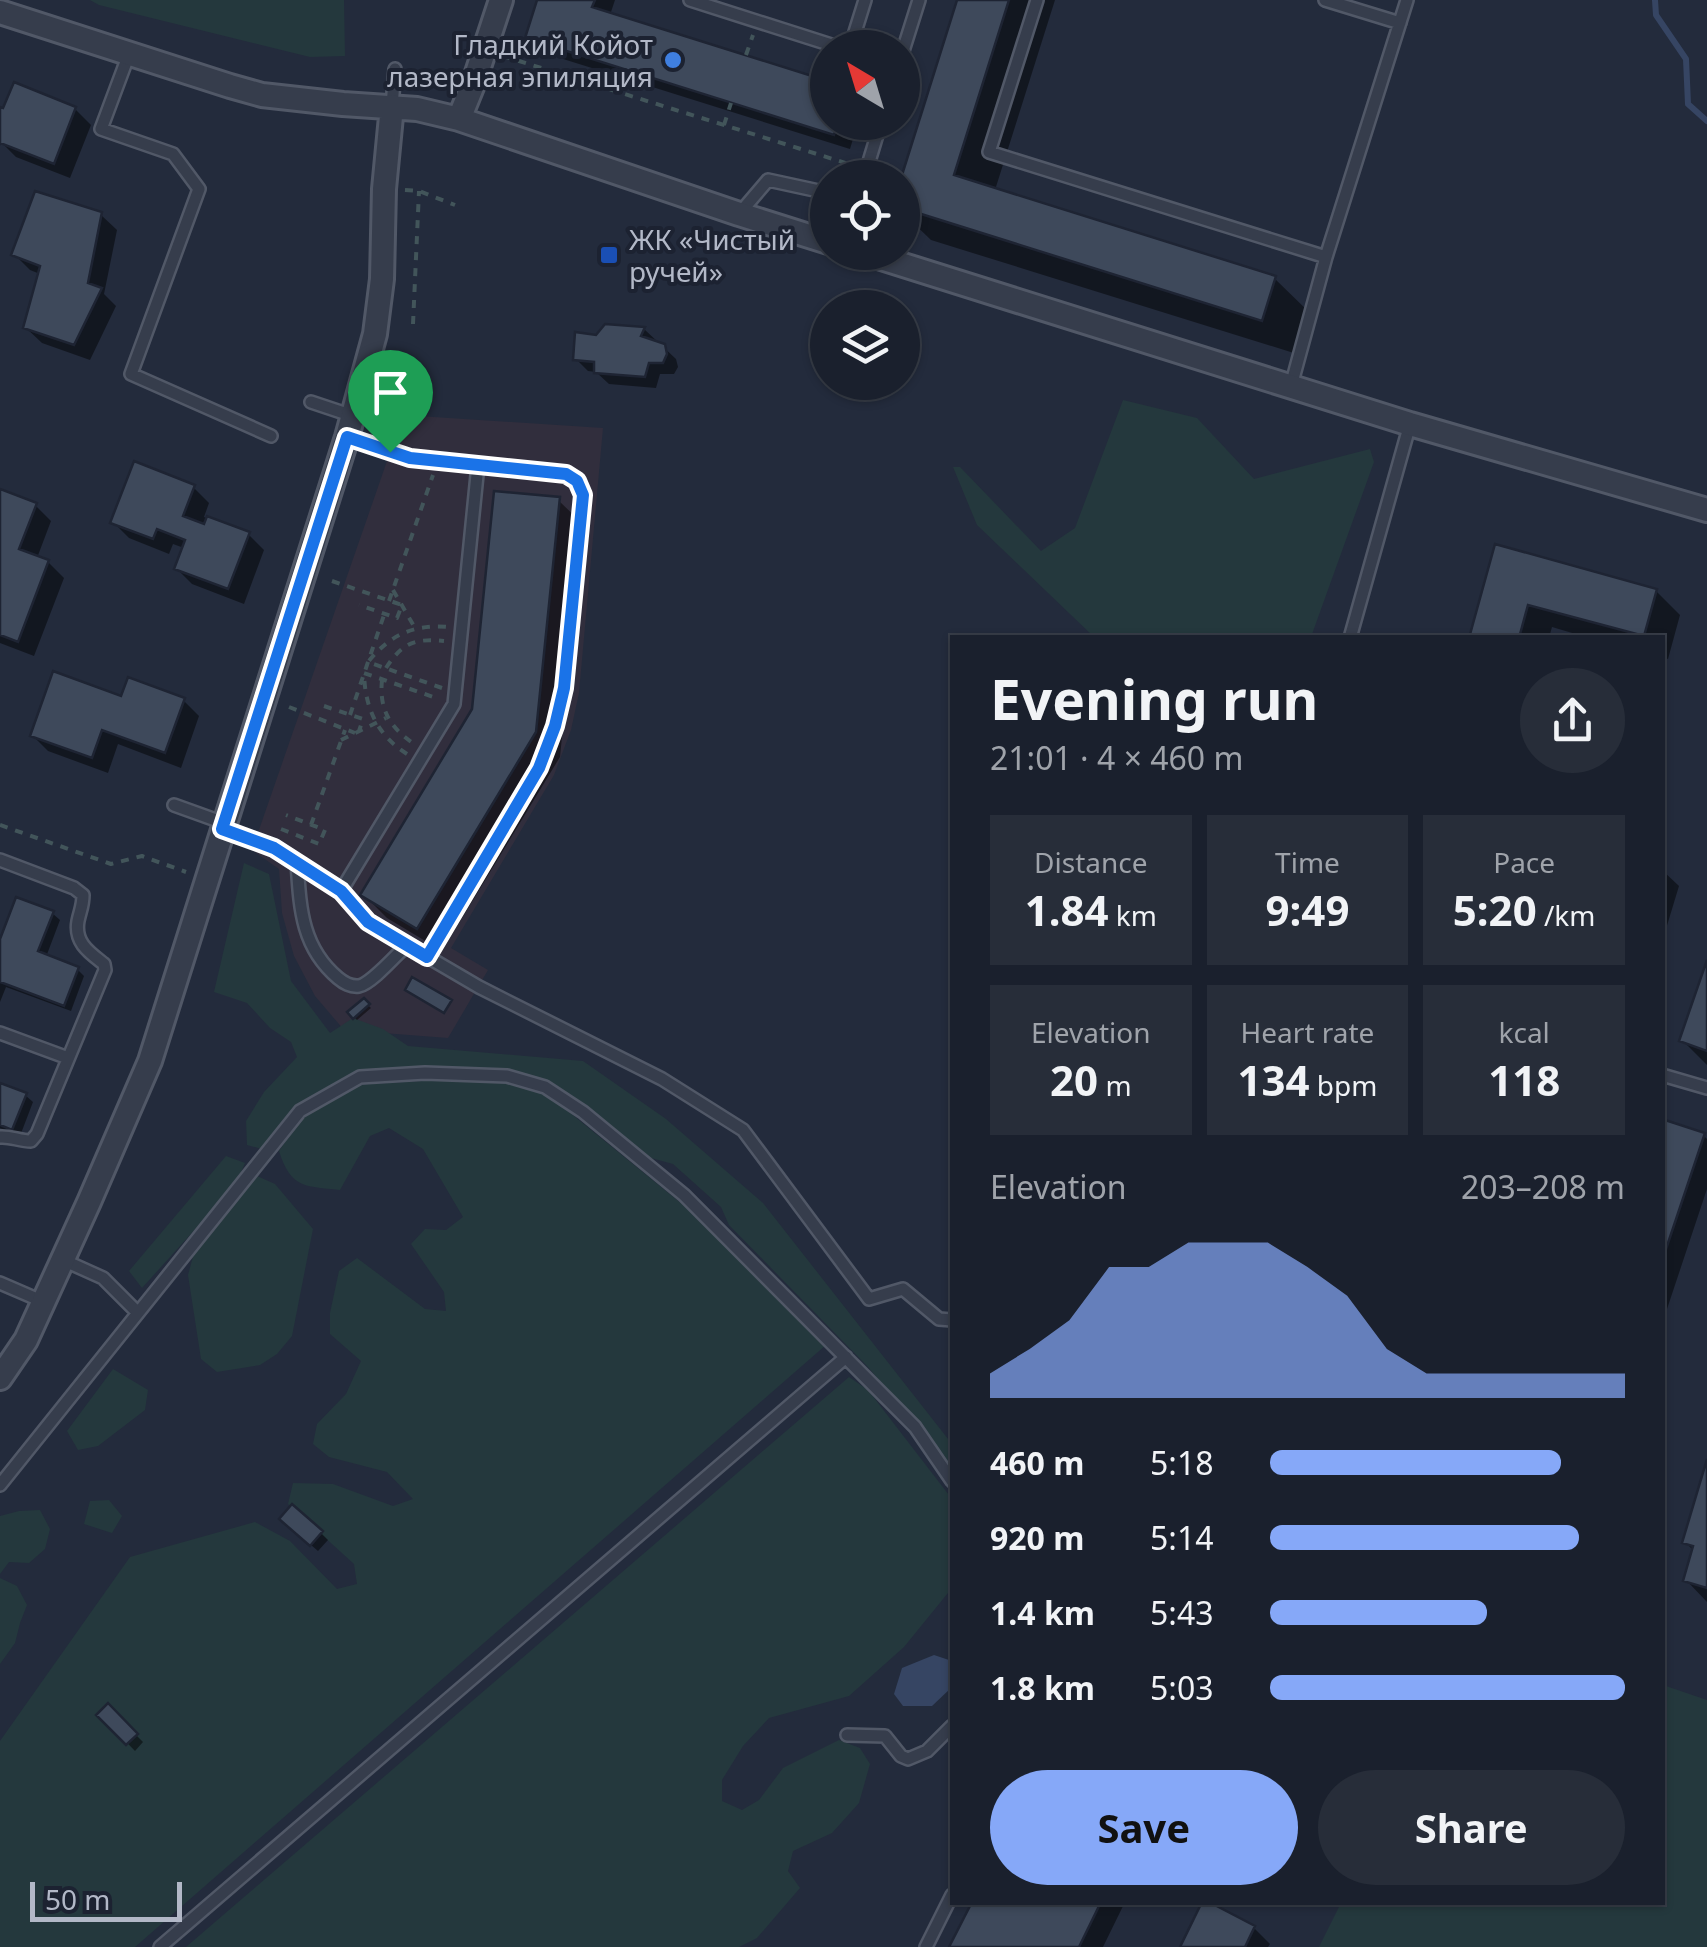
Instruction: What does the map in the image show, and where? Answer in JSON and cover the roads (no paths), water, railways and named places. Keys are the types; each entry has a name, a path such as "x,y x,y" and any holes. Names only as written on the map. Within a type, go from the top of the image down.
{"street":[{"path":"459,119 501,0"},
{"path":"0,12 262,95 417,109 459,119 810,236"},
{"path":"0,1378 26,1340 44,1302 150,1061 350,426 375,334 392,106"},
{"path":"920,270 1410,424 1707,510"}],"lane":[{"path":"690,0 810,38"},
{"path":"856,30 865,0"},
{"path":"910,30 920,0"},
{"path":"1037,0 989,152 1326,257"},
{"path":"1325,0 1400,23"},
{"path":"1291,386 1326,257 1407,0"},
{"path":"129,54 101,128 173,154 199,189 131,374 271,436"},
{"path":"392,106 395,69"},
{"path":"739,214 768,180 810,189"},
{"path":"310,402 410,458 566,474 577,481 583,495 564,688 555,726 539,768 427,957"},
{"path":"1351,635 1410,424"},
{"path":"341,891 455,699 478,465"},
{"path":"174,806 274,848 341,891 368,922 478,987 662,1080 743,1130 869,1300 903,1289 940,1319 950,1320"},
{"path":"0,860 83,895 78,936 84,948 104,964 37,1134 22,1141 0,1137"},
{"path":"297,862 301,910 312,948 346,984 366,982 406,944"},
{"path":"0,1033 68,1058"},
{"path":"0,1484 300,1110 360,1077 425,1073 507,1076 545,1087 584,1112 684,1194 914,1427 950,1478"},
{"path":"1665,1076 1707,1088"},
{"path":"63,1260 103,1278 138,1312"},
{"path":"0,1283 44,1302"},
{"path":"160,1947 846,1357"},
{"path":"846,1736 885,1736 908,1759 927,1752 950,1728"},
{"path":"926,1947 950,1899"}],"water":[{"path":"934,1655 950,1660 950,1689 932,1706 903,1706 894,1694 902,1668"}],"waterway":[{"path":"1655,0 1656,15 1686,59 1688,104 1707,121"}],"place":[{"name":"Гладкий Койот лазерная эпиляция","path":"673,60"},
{"name":"ЖК «Чистый ручей»","path":"609,255"}]}
